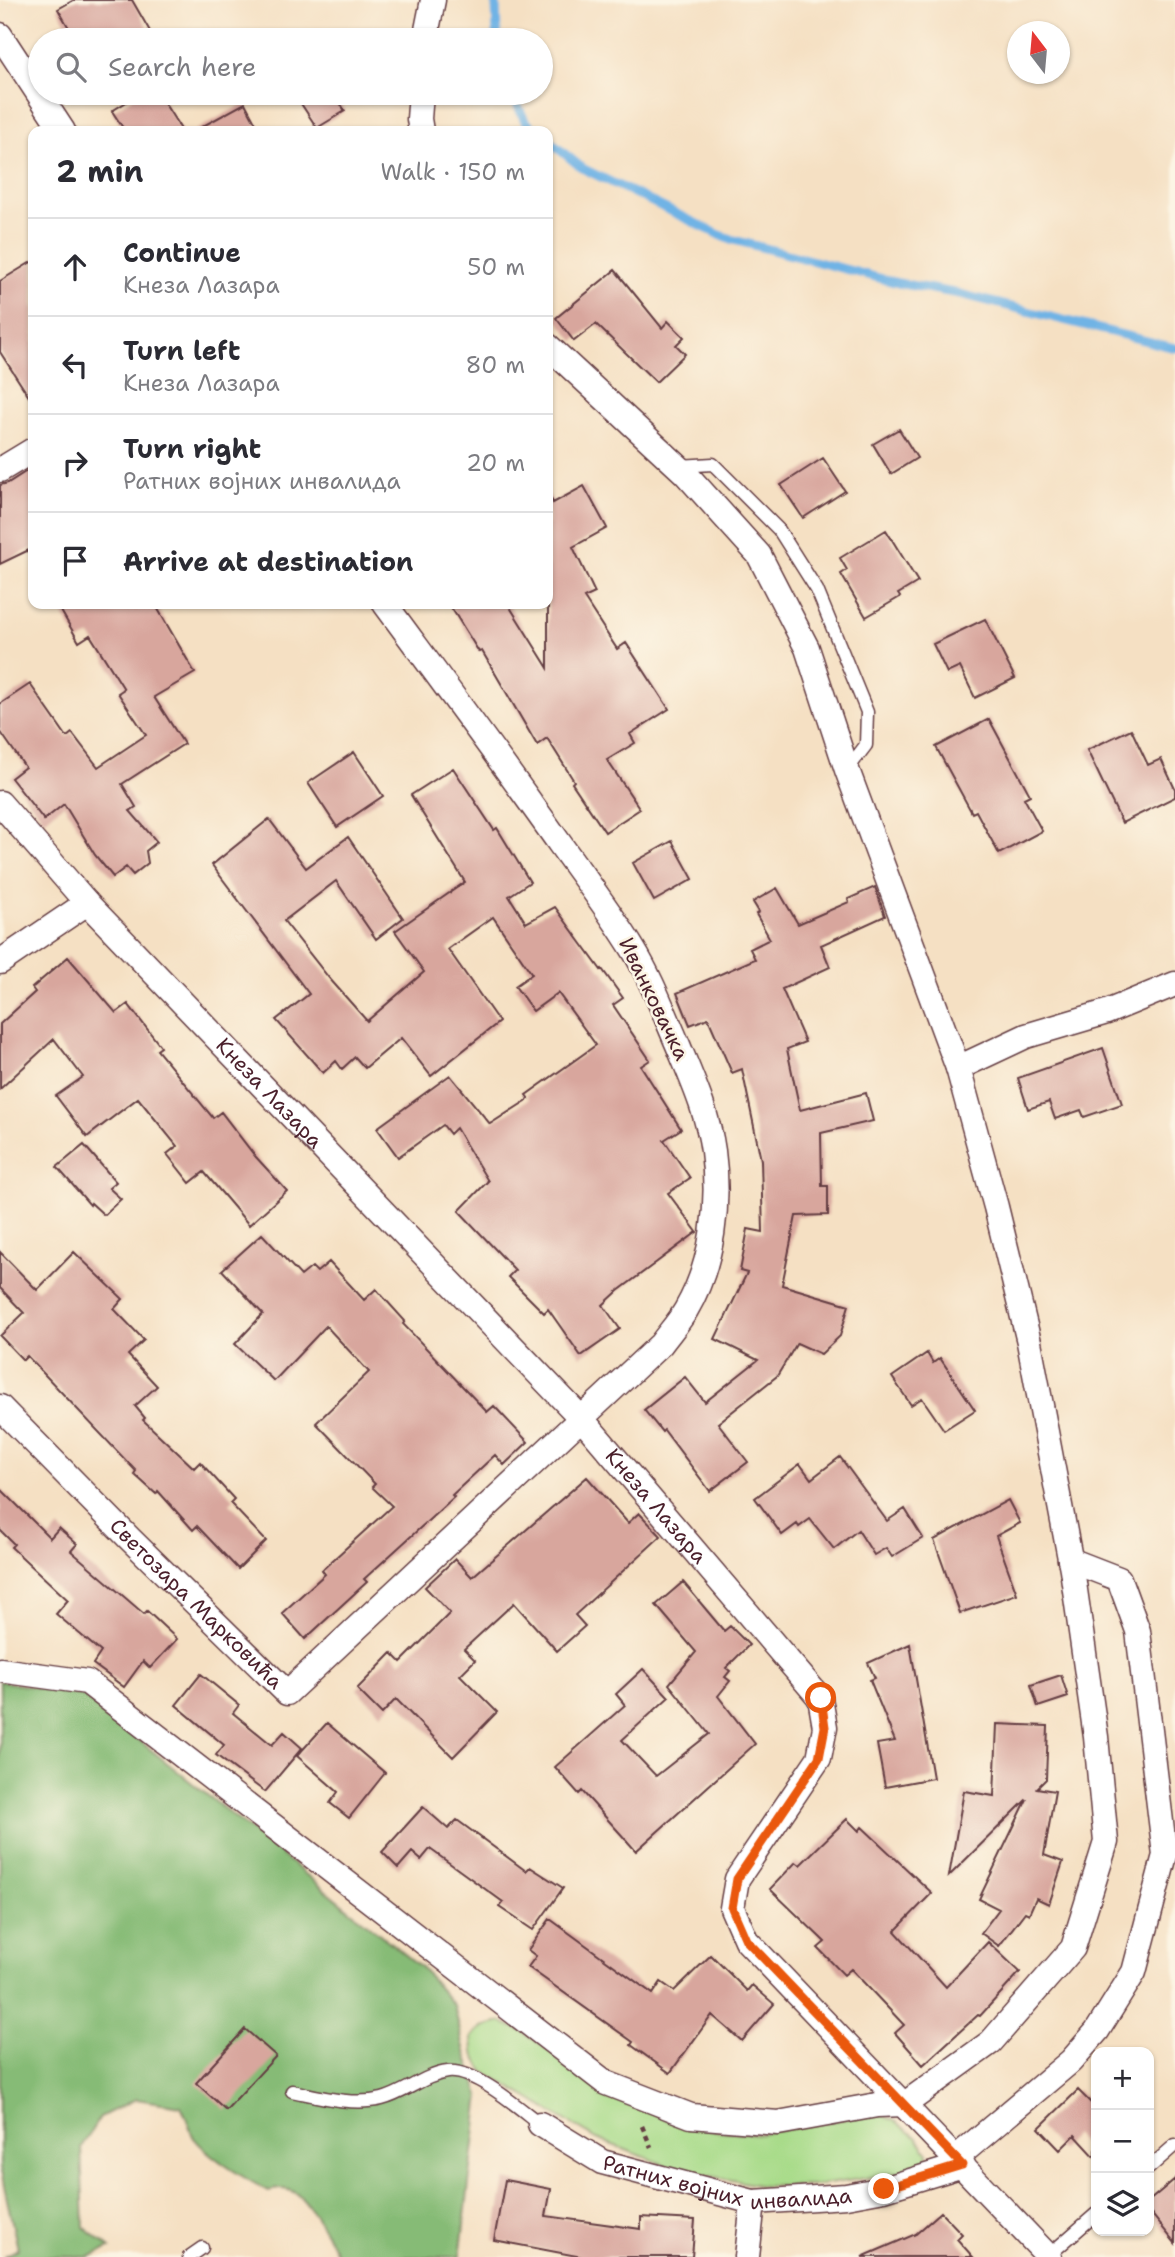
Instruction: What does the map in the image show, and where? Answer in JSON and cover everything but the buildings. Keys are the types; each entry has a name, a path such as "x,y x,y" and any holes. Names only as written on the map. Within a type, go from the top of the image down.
{"street":[{"path":"427,28 433,0"},
{"path":"0,34 28,77"},
{"path":"46,105 60,126"},
{"path":"420,105 420,126"},
{"path":"0,1670 87,1682 606,2083 691,2116 778,2123 877,2105 905,2104 992,2042 1073,1948 1106,1842 1096,1737 1070,1560 1029,1342 958,1068 847,769 807,648 759,555 678,466 553,351"},
{"path":"0,470 28,453"},
{"name":"Иванковачка","path":"389,609 521,788 634,950 695,1085 706,1119 713,1152 714,1182 711,1242 704,1271 686,1311 660,1344 581,1418"},
{"name":"Кнеза Лазара","path":"0,803 87,903 581,1418 821,1698 825,1727 819,1758 737,1879 732,1908 746,1940 1048,2256"},
{"path":"0,962 87,903"},
{"path":"958,1068 1026,1036 1107,1012 1175,984"},
{"name":"Светозара Марковића","path":"0,1408 287,1693 581,1418"},
{"name":"Ратних војних инвалида","path":"540,2124 601,2162 753,2202 846,2196 884,2189 959,2162 1071,2061 1097,2031 1134,1972 1165,1855 1138,1631 1119,1579 1070,1560"},
{"path":"747,2257 753,2202"}],"lane":[{"path":"678,466 713,464 779,530 817,590 867,712 866,745 847,769"},
{"path":"292,2091 345,2102 382,2099 418,2082 449,2072 479,2080 540,2124"},
{"path":"1154,2164 1175,2145"},
{"path":"1048,2256 1091,2218"},
{"path":"189,2257 202,2248"}],"path":[{"path":"617,2087 650,2142 660,2177"}],"green space":[{"path":"0,1681 84,1696 422,1968 454,2006 465,2052 480,2095 460,2257 338,2257 319,2222 300,2197 284,2189 268,2191 218,2160 194,2138 181,2106 136,2099 100,2117 81,2147 84,2227 110,2248 89,2257 3,2257 18,2249 0,2168"},
{"path":"501,2022 522,2031 603,2089 674,2123 759,2134 878,2113 897,2122 917,2138 928,2153 927,2160 903,2172 816,2186 763,2186 679,2170 597,2139 483,2071 473,2052 472,2037 482,2027"}],"waterway":[{"path":"496,0 497,28"},
{"path":"518,105 525,121 531,126"},
{"path":"553,144 582,168 726,238 898,283 960,294 1175,348"}],"route":[{"path":"821,1698 825,1727 819,1758 737,1879 732,1908 746,1940 962,2165 884,2189"}]}
